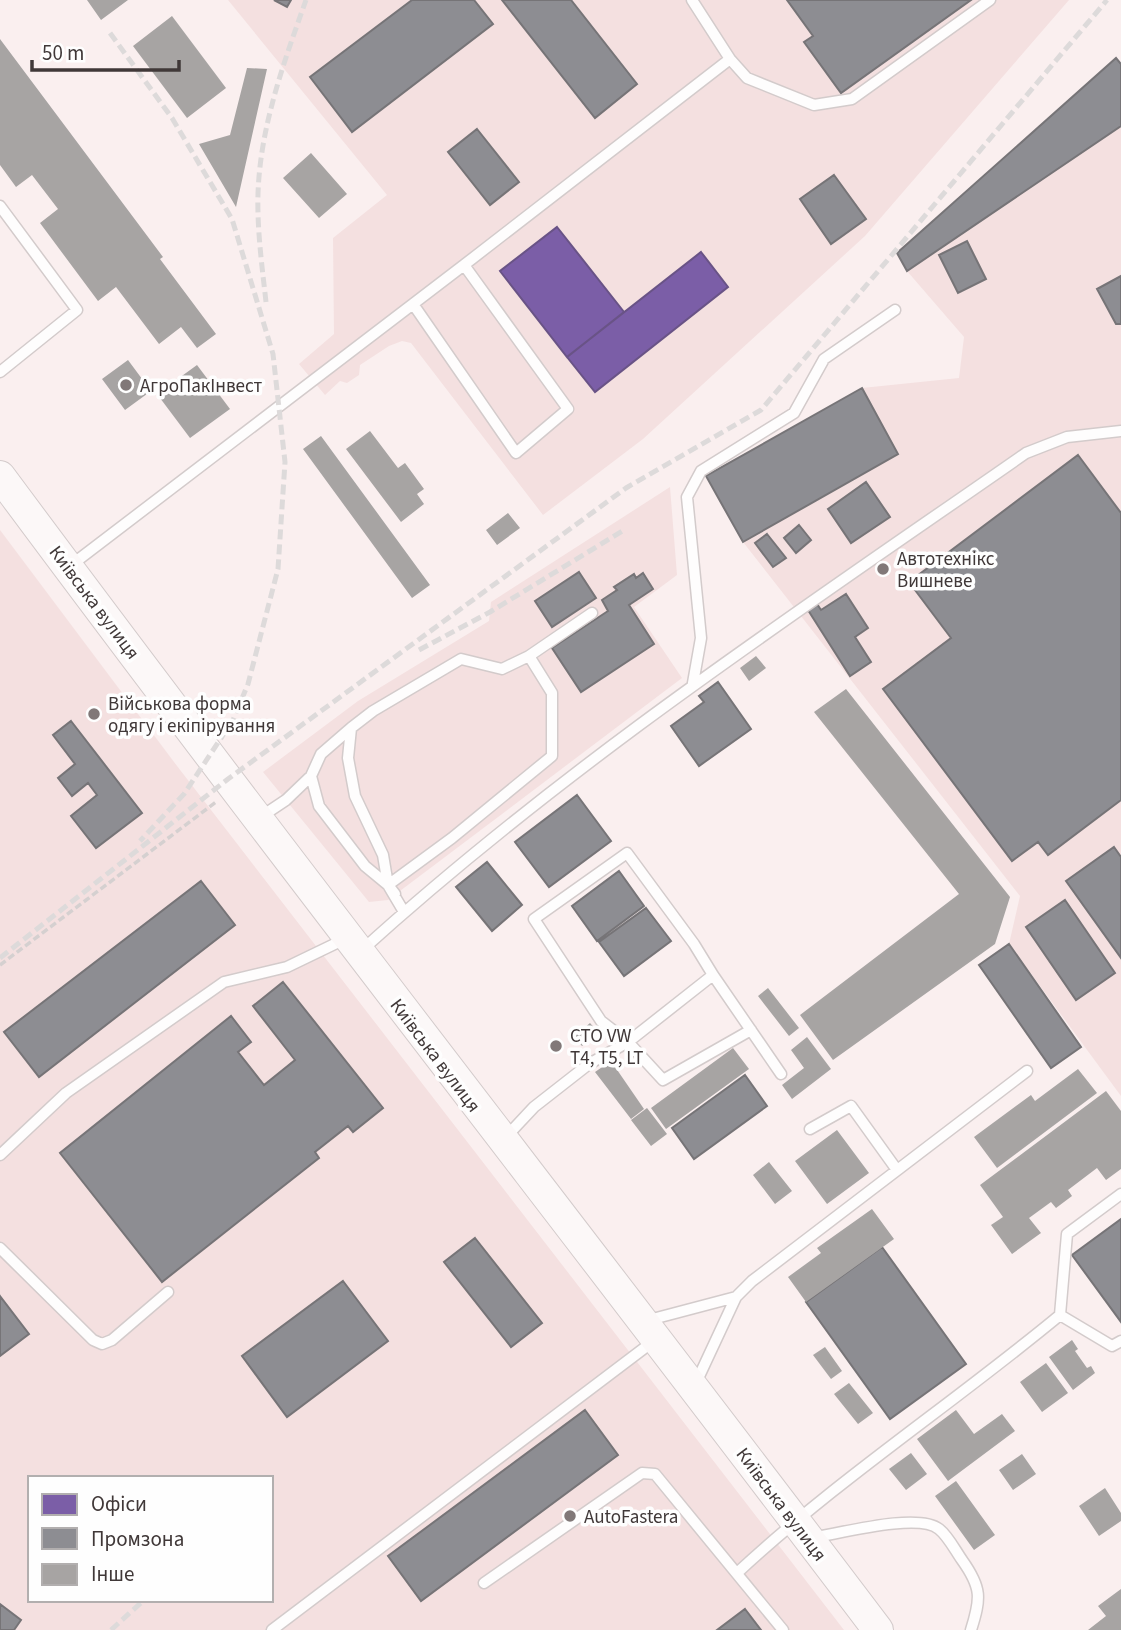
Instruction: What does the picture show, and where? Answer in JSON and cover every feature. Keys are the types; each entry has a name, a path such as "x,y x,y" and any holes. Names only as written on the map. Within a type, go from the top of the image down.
{"main road":[{"name":"Київська вулиця","path":"0,476 502,1141 651,1330 878,1630"}],"lane":[{"path":"692,0 730,59 747,78 806,104 845,102 990,0"},
{"path":"68,567 730,59"},
{"path":"0,206 77,310 0,372"},
{"path":"413,304 516,453 568,409 464,265"},
{"path":"693,683 702,638 687,497 701,471 794,413 824,359 895,310"},
{"path":"0,1155 66,1093 224,982 287,967 353,945 404,912 693,683 1026,453 1067,437 1121,431"},
{"path":"258,818 286,800 311,776 321,754 373,711 461,659 502,668 529,656 592,613"},
{"path":"388,885 452,838 552,756 552,693 529,656"},
{"path":"351,728 348,758 355,796 383,855 388,885"},
{"path":"311,776 319,806 365,866 388,885 404,912"},
{"path":"751,1030 663,1080 628,1042 601,1021 534,919 627,853 694,944 781,1074"},
{"path":"502,1141 534,1107 589,1063 628,1042 713,975"},
{"path":"694,1388 736,1297 752,1281 1027,1071"},
{"path":"810,1129 851,1106 898,1170"},
{"path":"737,1573 801,1529 1060,1315 1067,1234 1121,1194"},
{"path":"0,1248 93,1340 102,1344 112,1340 168,1292"},
{"path":"272,1630 651,1330 736,1297"},
{"path":"1060,1315 1112,1346 1121,1341"},
{"path":"484,1583 642,1473 655,1474 783,1630"},
{"path":"801,1529 914,1521 939,1529 975,1577 979,1588 978,1607 971,1630"}],"path":[{"path":"0,965 185,822 236,789"}],"shaded area":[{"path":"228,0 1069,0 865,236 643,439 543,515 411,343 402,341 389,346 360,365 359,375 347,383 340,381 325,395 299,364 334,334 333,238 387,195"},
{"path":"1121,126 1121,1096 1009,944 1020,896 743,542 706,476 862,388 959,378 964,337 907,271"},
{"path":"670,487 677,575 634,607 682,678 388,900 369,902 263,772 358,701 489,621 491,602"},
{"path":"0,530 174,762 844,1630 0,1630"}],"building: Офіси":[{"path":"557,227 624,312 567,357 500,271"},
{"path":"701,252 728,287 595,392 567,357"}],"building: Промзона":[{"path":"274,0 291,0 287,7"},
{"path":"412,0 474,0 493,24 352,132 310,77"},
{"path":"502,0 571,0 637,84 595,118"},
{"path":"787,0 971,0 841,93 804,42 813,36"},
{"path":"1116,58 1121,64 1121,126 907,271 897,253"},
{"path":"477,129 519,182 490,205 448,152"},
{"path":"834,175 866,219 831,244 800,199"},
{"path":"967,241 986,279 958,293 939,255"},
{"path":"1121,276 1121,324 1116,324 1097,289"},
{"path":"862,388 898,454 743,542 706,476"},
{"path":"1078,455 1121,513 1121,800 1048,855 1038,842 1012,861 883,689 951,638 909,582"},
{"path":"866,482 890,517 851,543 828,509"},
{"path":"799,525 811,540 796,553 784,538"},
{"path":"767,534 786,558 773,567 755,543"},
{"path":"579,572 596,598 552,627 535,601"},
{"path":"643,573 653,589 629,605 654,644 581,692 552,648 608,611 602,600 617,590 614,587 634,574 636,578"},
{"path":"846,594 868,628 855,637 871,662 850,676 808,610 817,604 821,610"},
{"path":"718,682 751,729 699,766 671,726 704,702 699,696"},
{"path":"71,721 142,813 96,848 71,816 97,795 88,783 72,796 58,778 75,764 53,735"},
{"path":"577,795 611,841 549,887 515,842"},
{"path":"1114,847 1121,857 1121,958 1066,881"},
{"path":"487,862 522,905 492,931 456,887"},
{"path":"619,871 644,906 597,941 572,906"},
{"path":"201,881 235,925 39,1077 4,1032"},
{"path":"1065,900 1115,973 1076,1000 1026,927"},
{"path":"646,908 671,941 624,976 599,942"},
{"path":"1009,944 1081,1047 1051,1068 979,965"},
{"path":"283,982 383,1108 353,1132 348,1126 315,1152 319,1158 162,1282 60,1153 231,1016 251,1042 238,1052 264,1085 295,1060 253,1006"},
{"path":"745,1075 767,1106 694,1159 672,1128"},
{"path":"1121,1219 1121,1322 1072,1255"},
{"path":"475,1238 542,1323 511,1347 444,1262"},
{"path":"882,1247 966,1364 890,1419 806,1302"},
{"path":"343,1281 388,1341 287,1417 242,1356"},
{"path":"0,1296 29,1334 0,1356"},
{"path":"585,1410 618,1455 421,1601 388,1556"},
{"path":"0,1604 21,1620 14,1630 0,1630"},
{"path":"745,1609 761,1630 717,1630"}],"building: Інше":[{"path":"87,0 128,0 101,20"},
{"path":"172,16 226,88 187,118 133,46"},
{"path":"0,39 163,257 160,259 216,334 197,348 181,327 159,344 116,287 98,301 40,223 58,209 32,175 16,187 0,165"},
{"path":"247,68 267,69 236,207 199,144 230,135"},
{"path":"311,153 347,194 319,218 283,178"},
{"name":"АгроПакІнвест","path":"128,360 151,391 125,410 102,379"},
{"path":"197,365 230,409 190,438 157,394"},
{"path":"370,431 398,468 405,463 424,489 417,494 424,504 401,522 346,449"},
{"path":"321,436 430,585 412,598 303,449"},
{"path":"508,513 520,528 497,545 486,530"},
{"path":"756,656 766,668 749,681 740,668"},
{"path":"846,689 1010,897 995,944 833,1060 800,1015 959,894 814,712"},
{"path":"768,988 799,1028 789,1036 758,996"},
{"path":"590,1023 598,1032 582,1046 574,1037"},
{"path":"807,1037 831,1069 792,1099 782,1085 804,1068 791,1050"},
{"path":"733,1048 749,1069 666,1129 651,1108"},
{"path":"611,1061 644,1109 631,1119 595,1072"},
{"path":"1078,1069 1097,1093 997,1168 974,1137 1031,1095 1035,1101"},
{"path":"1106,1091 1121,1111 1121,1169 1106,1180 1097,1168 1068,1190 1072,1196 1056,1208 1051,1202 1029,1218 1041,1233 1012,1254 991,1225 1003,1217 980,1185"},
{"path":"647,1108 667,1134 651,1146 631,1120"},
{"path":"837,1130 869,1173 827,1204 795,1161"},
{"path":"769,1162 792,1191 775,1204 753,1175"},
{"path":"872,1209 894,1239 806,1302 788,1277 821,1253 817,1248"},
{"path":"1072,1340 1078,1349 1075,1351 1087,1368 1091,1366 1095,1373 1073,1390 1049,1357"},
{"path":"825,1347 842,1371 831,1379 813,1355"},
{"path":"1046,1363 1068,1393 1042,1412 1020,1382"},
{"path":"849,1383 873,1413 858,1424 834,1394"},
{"path":"956,1410 974,1434 1002,1414 1015,1431 948,1481 917,1439"},
{"path":"911,1453 927,1474 906,1490 889,1469"},
{"path":"1022,1454 1036,1474 1013,1490 999,1470"},
{"path":"956,1481 995,1535 974,1550 935,1496"},
{"path":"1105,1488 1121,1513 1121,1521 1099,1536 1079,1506"},
{"path":"1121,1589 1121,1630 1088,1630 1106,1616 1098,1606"}],"railway":[{"path":"266,302 258,221 263,144 274,95 306,0"},
{"path":"0,958 228,779 626,488 761,410 1107,0"},
{"path":"110,33 172,118 232,219 273,354 285,462 278,569 248,684 233,720 184,794 140,841"},
{"path":"419,650 490,612 624,530"},
{"path":"111,1630 142,1602"}],"place":[{"name":"АгроПакІнвест","path":"126,385"},
{"name":"Автотехнікс Вишневе","path":"883,569"},
{"name":"Військова форма одягу і екіпірування","path":"94,714"},
{"name":"СТО VW T4, T5, LT","path":"556,1046"},
{"name":"AutoFastera","path":"570,1516"}]}
